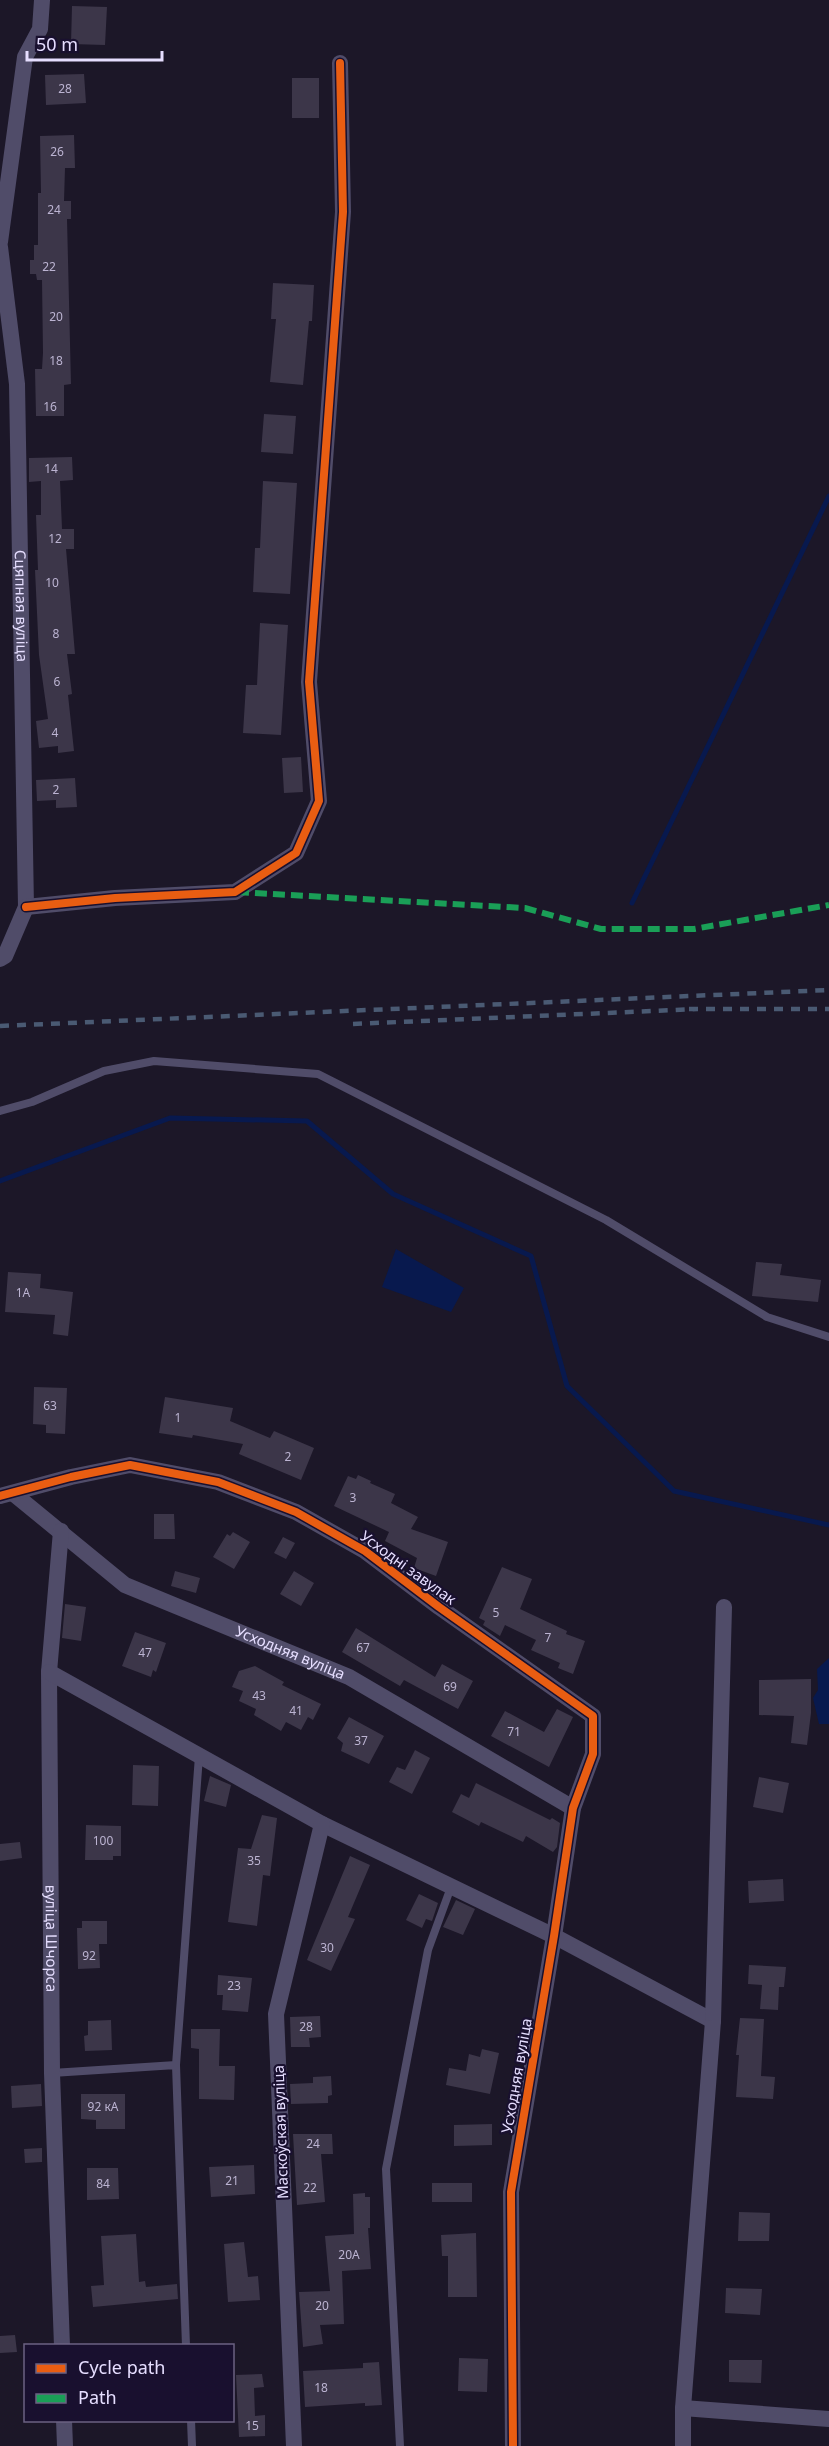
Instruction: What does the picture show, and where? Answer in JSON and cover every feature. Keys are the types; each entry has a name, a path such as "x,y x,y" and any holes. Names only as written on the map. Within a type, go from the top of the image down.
{"street":[{"path":"0,242 25,57 40,29 42,0"},
{"path":"26,906 115,898 235,892 296,853 319,801 309,682 343,212 340,63"},
{"name":"Сцяпная вуліца","path":"0,247 17,384 26,906 5,956 0,959"},
{"name":"Усходні завулак","path":"7,1495 70,1477 130,1465 218,1482 285,1508 365,1551 439,1607 593,1716"},
{"name":"Усходняя вуліца","path":"7,1495 61,1531 125,1585 349,1677 573,1808"},
{"name":"вуліца Шчорса","path":"61,1531 49,1672 52,2073 62,2344"},
{"path":"683,2446 683,2408 713,2021 724,1607"},
{"path":"49,1672 322,1824 554,1936 713,2021"},
{"name":"Усходняя вуліца","path":"513,2446 511,2192 573,1808 593,1754 593,1716"},
{"name":"Маскоўская вуліца","path":"294,2446 276,2014 322,1824"},
{"path":"683,2408 829,2419"},
{"path":"64,2422 65,2446"}],"lane":[{"path":"0,1112 32,1102 104,1071 154,1061 318,1074 606,1220 767,1317 829,1337"},
{"path":"186,2344 176,2065 199,1755"},
{"path":"399,2446 386,2169 428,1950 451,1887"},
{"path":"52,2073 176,2065"},
{"path":"191,2422 192,2446"}],"shaded area":[{"path":"396,1249 464,1288 451,1312 382,1287"},
{"path":"829,1658 829,1724 819,1724 813,1698 818,1690 817,1669"}],"building":[{"path":"72,6 107,7 105,45 71,44"},
{"path":"84,74 86,103 46,105 45,75"},
{"path":"292,78 319,78 319,118 292,118"},
{"path":"74,135 75,168 65,168 64,201 71,201 71,219 67,219 71,384 64,385 64,416 36,416 35,369 42,369 43,353 42,280 37,280 36,274 30,274 30,260 34,260 34,245 38,245 38,193 41,193 40,136"},
{"path":"273,283 314,285 312,321 309,321 303,385 270,382 276,319 271,319"},
{"path":"264,414 296,416 293,454 261,452"},
{"path":"72,457 73,480 60,481 62,529 74,529 74,549 66,549 75,654 67,654 72,694 68,695 74,751 58,753 58,746 39,748 36,721 48,719 39,655 35,570 38,570 36,515 41,515 41,481 29,482 29,458"},
{"path":"263,481 297,483 290,594 253,592 255,548 260,548"},
{"path":"260,623 288,625 281,735 243,733 246,685 257,685"},
{"path":"301,757 303,792 284,793 282,758"},
{"path":"75,778 77,807 56,808 56,800 37,801 36,780"},
{"path":"756,1262 782,1264 780,1275 821,1280 818,1302 752,1296"},
{"path":"8,1272 41,1274 40,1288 73,1292 68,1336 53,1334 55,1315 5,1312"},
{"path":"34,1387 67,1388 65,1434 46,1433 46,1425 33,1424"},
{"path":"165,1397 233,1408 230,1421 270,1438 274,1431 314,1448 301,1480 239,1454 243,1444 193,1435 192,1438 159,1433"},
{"path":"358,1475 395,1494 391,1503 418,1517 411,1529 448,1542 436,1576 414,1568 417,1558 385,1541 389,1532 334,1506 348,1476 356,1479"},
{"path":"154,1514 174,1514 175,1539 154,1539"},
{"path":"233,1532 250,1542 234,1569 213,1557 227,1534 230,1536"},
{"path":"283,1537 295,1543 286,1559 274,1553"},
{"path":"502,1567 532,1579 520,1609 567,1631 566,1634 585,1641 573,1674 558,1668 560,1663 531,1650 536,1640 505,1625 500,1636 483,1625 485,1621 479,1618"},
{"path":"175,1571 200,1578 196,1593 171,1586"},
{"path":"294,1571 314,1583 301,1606 280,1594"},
{"path":"65,1604 86,1607 81,1641 62,1638"},
{"path":"356,1628 435,1677 442,1664 473,1681 458,1709 404,1680 400,1686 342,1652"},
{"path":"135,1632 166,1643 156,1672 153,1670 151,1677 122,1666"},
{"path":"255,1666 284,1682 282,1685 321,1704 313,1720 308,1717 301,1730 286,1722 281,1731 254,1715 256,1709 239,1701 243,1691 232,1687 239,1671"},
{"path":"811,1679 811,1713 807,1745 791,1743 794,1716 759,1715 759,1680"},
{"path":"557,1709 573,1717 549,1767 491,1736 505,1711 544,1732"},
{"path":"349,1717 384,1736 369,1764 341,1751 343,1743 337,1738"},
{"path":"415,1750 430,1758 412,1794 389,1782 397,1767 405,1770"},
{"path":"133,1765 159,1766 158,1806 132,1805"},
{"path":"210,1776 231,1785 226,1807 204,1801"},
{"path":"759,1777 789,1783 783,1813 753,1807"},
{"path":"476,1783 560,1823 557,1847 553,1852 526,1836 523,1842 481,1822 479,1826 452,1812 461,1794 469,1798"},
{"path":"262,1815 277,1818 270,1876 263,1875 257,1926 228,1922 238,1848 251,1849"},
{"path":"86,1825 121,1826 121,1856 113,1856 113,1860 85,1860"},
{"path":"20,1842 22,1858 0,1861 0,1844"},
{"path":"350,1856 370,1865 348,1917 355,1919 331,1971 307,1960"},
{"path":"783,1879 784,1901 749,1903 748,1881"},
{"path":"419,1894 438,1903 432,1921 426,1919 422,1928 406,1920"},
{"path":"456,1900 475,1909 463,1935 443,1927"},
{"path":"82,1921 107,1921 107,1944 99,1944 100,1968 78,1969 77,1928 82,1928"},
{"path":"749,1965 786,1967 784,1987 779,1987 778,2010 760,2009 762,1985 748,1984"},
{"path":"218,1975 252,1978 248,2012 222,2010 223,1995 217,1995"},
{"path":"320,2016 321,2037 309,2038 310,2047 291,2047 290,2017"},
{"path":"740,2018 764,2019 761,2076 775,2077 773,2099 736,2097 739,2055 736,2055"},
{"path":"111,2020 112,2050 85,2051 84,2036 88,2035 88,2021"},
{"path":"191,2029 220,2029 219,2066 235,2066 234,2100 199,2099 199,2049 191,2048"},
{"path":"482,2049 499,2053 490,2094 446,2085 449,2068 466,2071 469,2054 480,2057"},
{"path":"331,2076 332,2095 328,2096 328,2103 291,2104 290,2084 313,2083 313,2077"},
{"path":"41,2084 42,2106 12,2108 11,2086"},
{"path":"81,2094 125,2094 125,2129 96,2129 96,2120 81,2119"},
{"path":"492,2124 492,2145 454,2146 454,2125"},
{"path":"293,2134 332,2134 333,2154 321,2154 325,2202 297,2205"},
{"path":"42,2148 42,2162 25,2163 24,2149"},
{"path":"254,2165 255,2194 211,2197 209,2167"},
{"path":"87,2168 118,2168 119,2199 87,2200"},
{"path":"432,2183 472,2183 472,2202 432,2202"},
{"path":"365,2193 365,2197 370,2197 370,2228 368,2228 371,2269 342,2271 344,2324 320,2325 323,2344 303,2347 299,2292 330,2291 325,2236 354,2234 353,2194"},
{"path":"739,2212 770,2213 769,2241 738,2241"},
{"path":"476,2233 477,2297 448,2297 448,2256 442,2256 441,2235"},
{"path":"136,2234 139,2282 145,2281 146,2287 177,2284 178,2299 93,2307 91,2286 104,2285 101,2236"},
{"path":"244,2242 248,2277 258,2276 260,2300 228,2302 224,2244"},
{"path":"726,2288 762,2289 760,2315 725,2313"},
{"path":"15,2335 17,2352 0,2353 0,2336"},
{"path":"459,2358 488,2359 487,2392 458,2391"},
{"path":"729,2360 762,2360 761,2383 729,2382"},
{"path":"379,2362 382,2405 365,2406 365,2403 305,2407 303,2371 363,2368 363,2363"},
{"path":"262,2374 264,2387 254,2388 255,2416 265,2415 265,2436 239,2437 236,2375"}],"waterway":[{"path":"632,903 829,496"},
{"path":"0,1181 170,1118 307,1121 393,1194 531,1256 567,1386 674,1491 829,1525"}],"railway":[{"path":"0,1026 829,990"},
{"path":"689,1009 829,1009"},
{"path":"353,1024 697,1009"}],"marked path":[{"path":"237,892 525,908 601,929 694,929 829,905"}],"cycle path":[{"path":"26,907 115,898 235,892 296,853 319,801 309,682 343,212 340,63"},
{"path":"0,1496 71,1477 130,1465 218,1482 296,1512 365,1551 439,1607 593,1716 593,1754 573,1808 511,2192 513,2446"}]}
